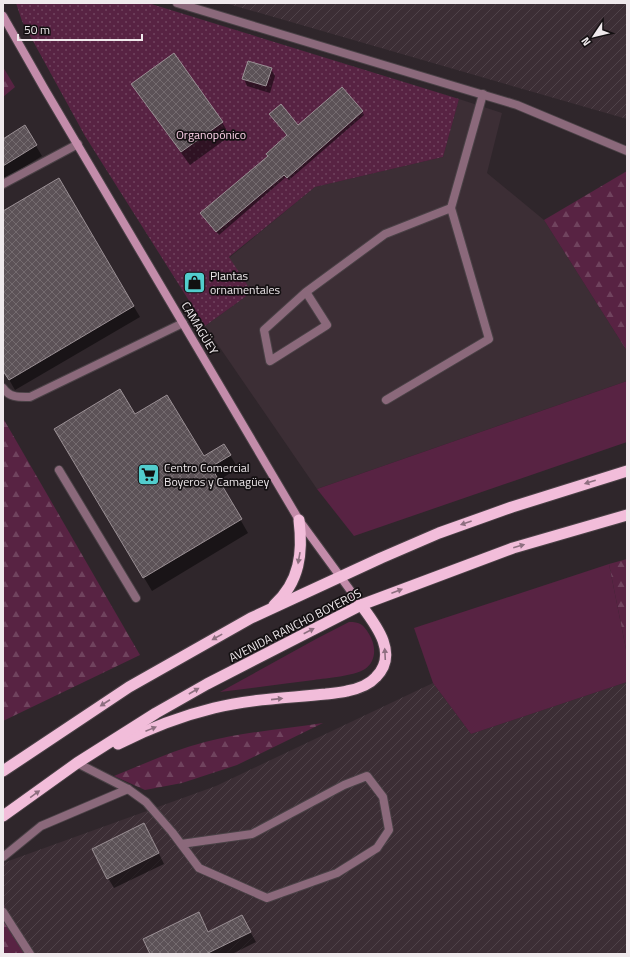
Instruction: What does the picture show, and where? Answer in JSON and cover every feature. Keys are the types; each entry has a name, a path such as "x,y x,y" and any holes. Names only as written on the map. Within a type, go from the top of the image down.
{"highway":[{"name":"AVENIDA RANCHO BOYEROS","path":"3,771 129,688 251,618 439,532 512,507 627,471"},
{"name":"AVENIDA RANCHO BOYEROS","path":"3,816 77,763 156,713 207,684 361,605 513,548 627,515"},
{"path":"251,618 270,608 280,600 290,585 300,556 301,545 299,520"},
{"path":"77,763 125,740 160,726 214,708 245,702 347,691 358,688 370,682 382,670 386,660 386,651 379,630 361,605"}],"main road":[{"name":"CAMAGÜEY","path":"3,16 299,520 361,605"}],"street":[{"path":"177,3 517,105 627,151"},
{"path":"386,400 489,339 451,208 483,94"},
{"path":"3,184 78,144"},
{"path":"306,292 327,325 270,361 264,330 306,292 385,234 451,208"},
{"path":"3,388 6,392 17,398 30,397 183,323"},
{"path":"59,470 136,598"},
{"path":"77,763 128,789 146,802 199,868 267,898 336,874 377,848 389,830 383,797 367,776 344,785 252,834 181,844"},
{"path":"3,857 41,826 128,789"},
{"path":"3,912 30,954"}],"shaded area":[{"path":"225,3 627,3 627,119"},
{"path":"459,99 502,113 487,173 544,220 627,351 627,381 317,489 205,326 252,292 229,258 315,187 443,157"},
{"path":"627,682 627,954 35,954 3,904 3,863 216,786 433,683 471,734"}],"green space":[{"name":"Organopónico","path":"16,3 148,3 459,99 443,157 315,187 229,257 252,292 205,326 85,136 22,21"},
{"path":"3,67 15,87 3,97"},
{"path":"627,171 627,351 544,220"},
{"path":"627,381 627,442 354,536 317,489"},
{"path":"3,418 140,655 3,721"},
{"path":"627,559 627,654 609,564"},
{"path":"609,564 627,654 627,682 471,734 433,683 414,628"},
{"path":"349,622 356,622 363,626 373,643 374,653 372,662 365,669 340,676 220,692 316,639"},
{"path":"323,723 237,765 182,783 145,790 114,776 193,745 249,733"},
{"path":"3,904 35,954 3,954"}],"building":[{"path":"174,53 223,122 181,152 131,84"},
{"path":"248,61 272,68 266,86 242,79"},
{"path":"342,87 363,111 287,178 284,175 216,232 200,213 268,156 266,154 287,135 269,114 281,104 298,125"},
{"path":"25,125 37,145 3,166 3,139"},
{"path":"59,178 134,306 9,380 3,371 3,211"},
{"name":"Centro Comercial Boyeros y Camagüey","path":"120,389 135,414 167,395 204,456 224,444 231,455 211,467 242,519 143,578 54,429"},
{"path":"144,823 159,853 107,879 92,849"},
{"path":"199,912 208,932 242,915 251,932 206,954 150,954 143,939"}],"place":[{"name":"Plantas ornamentales","path":"194,282"},
{"name":"Centro Comercial Boyeros y Camagüey","path":"148,474"}]}
